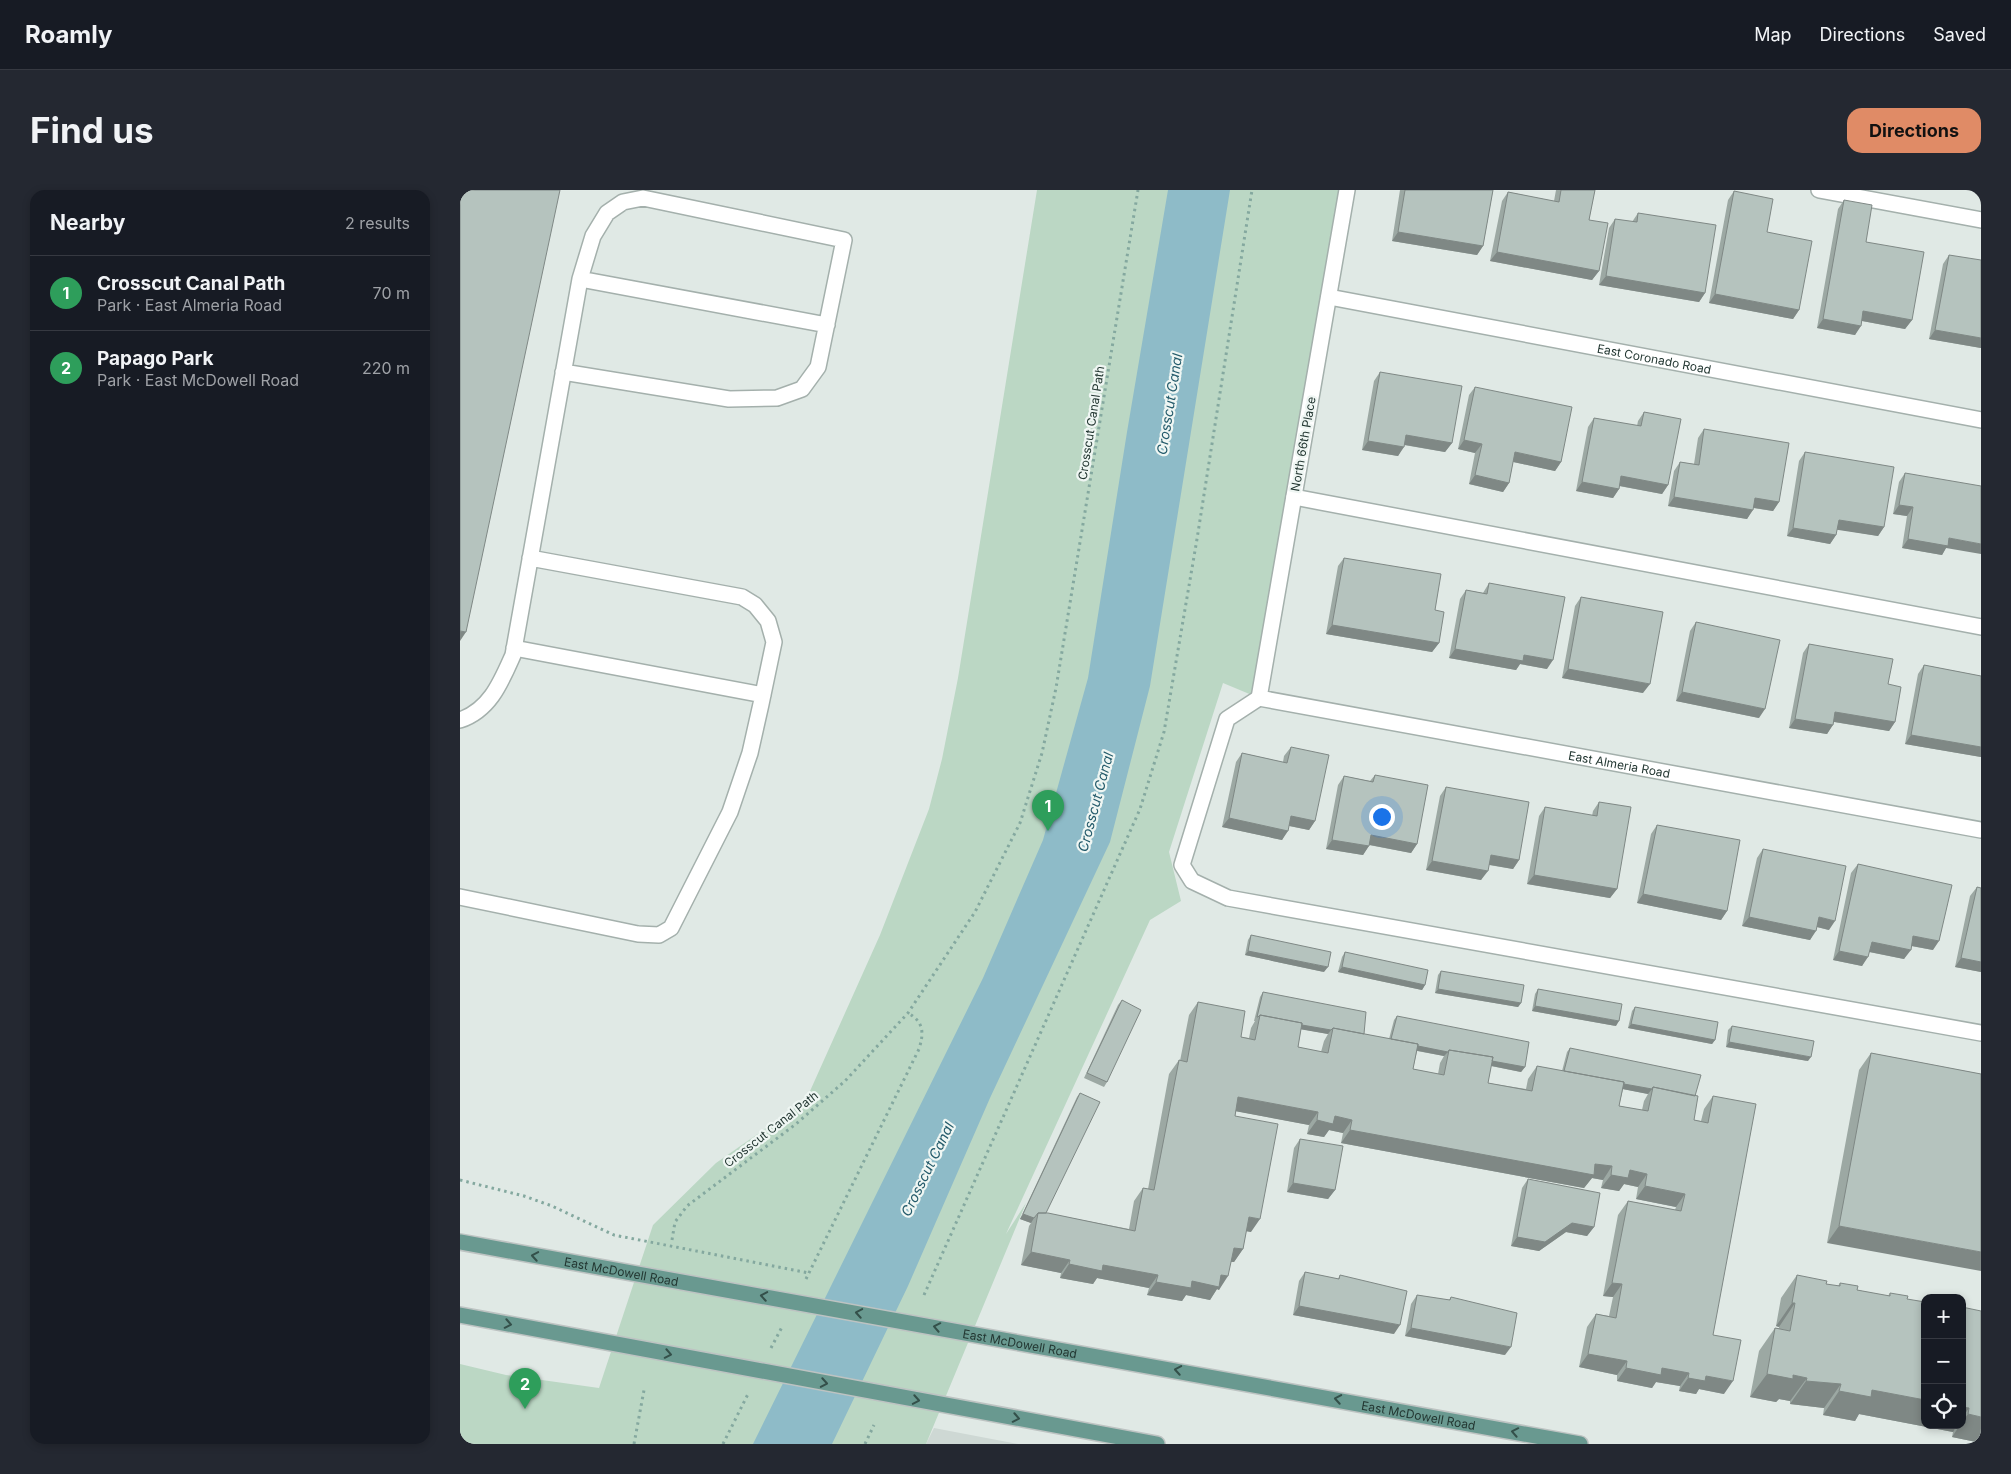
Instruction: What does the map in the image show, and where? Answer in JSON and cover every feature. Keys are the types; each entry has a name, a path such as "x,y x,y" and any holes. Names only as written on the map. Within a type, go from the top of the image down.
{"main road":[{"name":"East McDowell Road","path":"460,1242 1580,1444"},
{"path":"460,1315 759,1372 1157,1444"}],"street":[{"name":"North 66th Place","path":"1259,698 1347,190"},
{"path":"1819,190 1981,220"},
{"path":"460,720 487,703 500,684 514,648 563,372 580,278 593,236 608,213 623,202 643,198 844,240 818,367 802,389 777,398 729,399 563,372"},
{"path":"580,278 827,325"},
{"name":"East Coronado Road","path":"1329,297 1981,420"},
{"path":"1294,497 1981,627"},
{"path":"460,897 638,934 659,935 671,928 730,812 750,753 774,642 768,621 755,605 742,597 530,558"},
{"path":"514,648 763,695"},
{"path":"1259,698 1227,719 1182,865 1192,881 1228,898 1981,1033"},
{"name":"East Almeria Road","path":"1259,698 1981,830"}],"path":[{"name":"Crosscut Canal Path","path":"672,1240 675,1222 687,1206 796,1124 845,1081 908,1013 976,912 1020,823 1042,753 1056,688 1138,190"},
{"path":"924,1295 1140,809 1164,732 1197,539 1252,190"},
{"path":"723,1444 919,1049 922,1039 922,1026 908,1013"},
{"path":"460,1180 524,1196 552,1206 614,1235 809,1273"},
{"path":"634,1444 644,1390"},
{"path":"865,1444 874,1425"}],"shaded area":[{"path":"934,1428 1018,1444 926,1444"}],"green space":[{"path":"1037,190 1347,190 1259,698 1223,683 1169,852 1181,901 1150,920 1006,1234 1026,1203 926,1444 460,1444 460,1364 506,1375 599,1388 653,1225 716,1163 806,1100 880,935 929,809 942,759 958,678"}],"water":[{"name":"Crosscut Canal","path":"1168,190 1230,190 1150,686 1110,842 990,1098 908,1286 832,1444 753,1444 983,978 1043,840 1088,678"}],"building":[{"path":"460,190 560,190 466,632 460,631"},
{"path":"1405,190 1493,190 1483,246 1398,232"},
{"path":"1561,190 1595,190 1589,220 1608,223 1599,271 1497,252 1508,192 1559,202"},
{"path":"1734,191 1773,199 1767,232 1812,241 1799,310 1715,294"},
{"path":"1844,200 1872,205 1866,242 1924,252 1912,320 1863,311 1861,326 1823,319"},
{"path":"1638,213 1716,225 1705,293 1606,276 1615,219 1637,222"},
{"path":"1949,255 1981,260 1981,338 1935,330"},
{"path":"1380,372 1462,386 1452,443 1406,435 1404,447 1368,441"},
{"path":"1475,387 1572,407 1561,462 1515,452 1509,483 1475,475 1482,444 1464,440"},
{"path":"1644,412 1681,419 1668,485 1621,476 1619,489 1582,482 1594,418 1641,426"},
{"path":"1704,429 1789,443 1779,502 1755,498 1753,510 1674,497 1680,462 1699,465"},
{"path":"1805,452 1894,467 1884,527 1839,520 1836,535 1793,528"},
{"path":"1905,473 1981,486 1981,544 1949,538 1948,546 1908,539 1913,507 1899,505"},
{"path":"1344,558 1441,574 1435,610 1444,612 1439,643 1332,625"},
{"path":"1489,583 1565,597 1553,660 1524,655 1523,661 1455,649 1466,590 1487,594"},
{"path":"1581,597 1663,612 1650,684 1568,669"},
{"path":"1696,622 1780,640 1765,709 1682,692"},
{"path":"1809,644 1893,659 1888,684 1901,687 1895,722 1835,712 1833,725 1795,719"},
{"path":"1924,665 1981,676 1981,747 1911,735"},
{"path":"1291,747 1329,755 1315,821 1291,816 1288,831 1229,818 1242,753 1287,763"},
{"path":"1375,775 1428,785 1417,844 1371,835 1369,846 1332,840 1344,776 1373,782"},
{"path":"1446,787 1529,802 1519,860 1491,855 1488,871 1432,861"},
{"path":"1599,802 1631,807 1617,889 1534,875 1545,807 1597,816"},
{"path":"1657,825 1740,840 1727,911 1643,894"},
{"path":"1763,849 1846,866 1835,921 1819,917 1816,931 1749,917"},
{"path":"1858,864 1952,885 1939,941 1913,936 1911,950 1872,942 1868,957 1839,951"},
{"path":"1977,887 1981,888 1981,962 1961,958"},
{"path":"1251,935 1331,952 1328,967 1248,951"},
{"path":"1345,952 1428,970 1425,985 1342,967"},
{"path":"1441,971 1524,985 1521,1003 1438,989"},
{"path":"1538,989 1622,1004 1619,1021 1535,1006"},
{"path":"1263,992 1366,1012 1364,1034 1302,1025 1302,1023 1260,1015 1257,1017"},
{"path":"1122,1000 1141,1010 1107,1082 1087,1073"},
{"path":"1198,1002 1245,1011 1241,1037 1255,1040 1260,1015 1302,1023 1298,1047 1328,1053 1333,1028 1418,1044 1413,1069 1444,1075 1449,1050 1493,1057 1488,1083 1532,1091 1537,1066 1624,1082 1619,1106 1648,1111 1653,1087 1698,1096 1694,1120 1708,1123 1713,1096 1756,1104 1713,1335 1741,1340 1733,1381 1706,1376 1705,1381 1688,1378 1689,1373 1662,1368 1661,1375 1626,1368 1627,1361 1588,1354 1596,1314 1616,1318 1622,1284 1612,1283 1628,1201 1681,1211 1685,1194 1645,1186 1647,1174 1630,1170 1628,1178 1611,1175 1612,1166 1595,1164 1594,1175 1350,1130 1352,1120 1335,1116 1333,1124 1317,1120 1318,1112 1238,1097 1235,1116 1278,1124 1260,1219 1249,1217 1243,1249 1234,1248 1228,1276 1221,1275 1219,1287 1192,1281 1191,1288 1156,1282 1158,1275 1103,1265 1102,1271 1069,1264 1070,1260 1031,1252 1038,1213 1048,1213 1135,1231 1143,1188 1154,1190 1179,1060 1187,1062"},
{"path":"1635,1007 1718,1022 1715,1040 1631,1024"},
{"path":"1397,1016 1529,1042 1525,1067 1492,1061 1493,1057 1449,1050 1448,1052 1391,1039"},
{"path":"1732,1026 1814,1041 1811,1057 1729,1042"},
{"path":"1570,1048 1701,1075 1695,1096 1653,1087 1652,1089 1624,1084 1624,1082 1564,1071"},
{"path":"1871,1053 1981,1074 1981,1252 1839,1226"},
{"path":"1080,1093 1100,1102 1046,1213 1038,1213 1034,1218 1023,1214"},
{"path":"1300,1139 1343,1146 1335,1190 1293,1183"},
{"path":"1528,1179 1600,1193 1594,1227 1572,1223 1545,1242 1517,1237"},
{"path":"1305,1272 1339,1279 1340,1275 1407,1291 1400,1325 1299,1306"},
{"path":"1797,1275 1827,1281 1826,1284 1840,1286 1840,1283 1858,1286 1857,1290 1890,1296 1890,1293 1908,1296 1907,1299 1921,1301 1921,1399 1872,1390 1871,1397 1839,1391 1841,1384 1806,1381 1807,1378 1793,1375 1793,1379 1767,1374 1775,1328 1790,1331 1795,1303 1792,1303"},
{"path":"1417,1295 1450,1300 1451,1297 1517,1313 1511,1347 1411,1328"},
{"path":"1966,1308 1981,1311 1981,1417 1968,1414 1969,1408 1966,1408"}],"place":[{"name":"Crosscut Canal Path","path":"1048,831"},
{"name":"Papago Park","path":"525,1409"}]}
